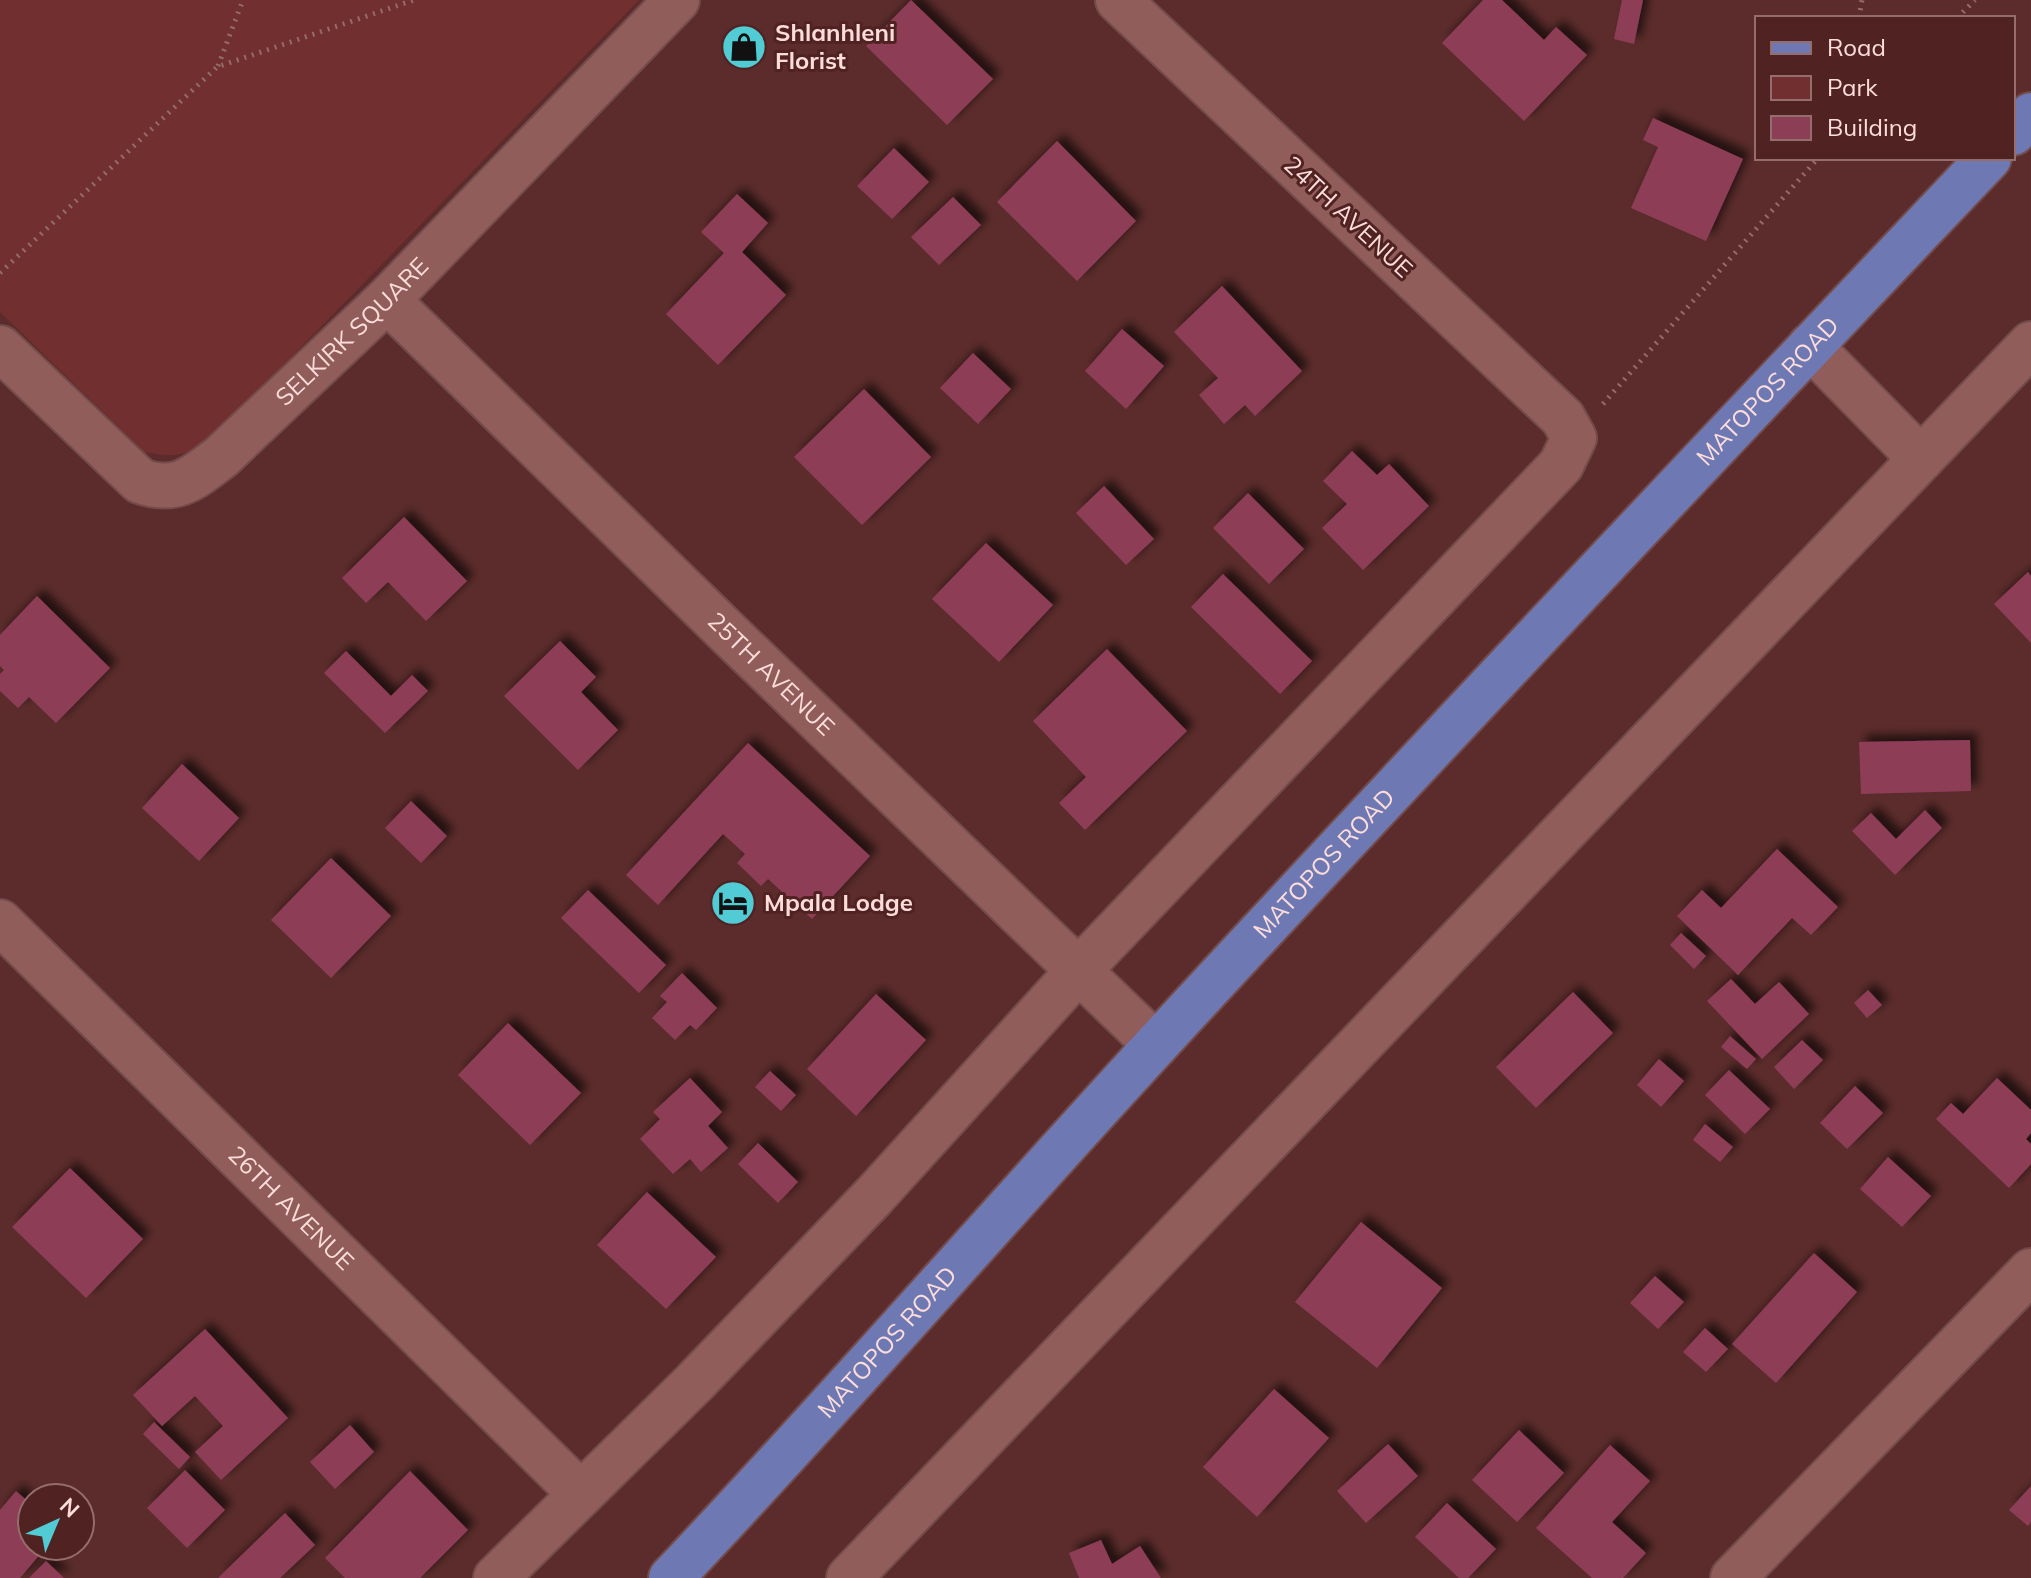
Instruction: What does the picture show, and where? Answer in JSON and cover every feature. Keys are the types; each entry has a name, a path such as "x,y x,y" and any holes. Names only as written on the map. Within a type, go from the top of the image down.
{"main road":[{"path":"2015,131 2031,115"},
{"name":"MATOPOS ROAD","path":"671,1578 782,1460 1156,1045 1987,160"}],"street":[{"name":"SELKIRK SQUARE","path":"0,348 140,481 152,485 179,485 221,457 387,300 677,0"},
{"name":"24TH AVENUE","path":"1118,0 1563,418 1574,438"},
{"name":"25TH AVENUE","path":"387,300 1156,1045"},
{"path":"849,1578 2031,344"},
{"path":"1810,346 1921,459"},
{"path":"496,1578 695,1382 863,1207 1079,970 1561,465 1574,438"},
{"name":"26TH AVENUE","path":"0,922 581,1494"},
{"path":"1733,1578 2031,1271"}],"path":[{"path":"217,67 243,0"},
{"path":"0,273 217,67 414,0"},
{"path":"1959,16 1975,0"},
{"path":"1574,438 1816,160"}],"green space":[{"path":"0,0 639,0 214,437 188,452 165,455 144,452 0,312"}],"building":[{"path":"911,0 993,79 947,125 866,46"},
{"path":"1483,0 1502,0 1544,40 1556,27 1587,55 1524,121 1442,43"},
{"path":"1622,0 1643,0 1634,44 1614,39"},
{"path":"1653,118 1743,159 1706,241 1631,208 1658,147 1643,140"},
{"path":"1057,141 1136,221 1077,281 997,202"},
{"path":"894,148 929,182 892,219 857,186"},
{"path":"737,194 768,223 742,252 786,295 718,365 666,314 724,253 701,232"},
{"path":"953,197 981,225 939,265 911,237"},
{"path":"1222,286 1302,371 1255,416 1245,405 1224,424 1199,395 1218,378 1174,332"},
{"path":"1122,329 1164,366 1126,409 1085,371"},
{"path":"973,353 1011,389 978,424 940,388"},
{"path":"864,389 931,457 862,525 794,457"},
{"path":"1352,451 1377,475 1389,464 1429,506 1363,570 1322,528 1347,504 1323,481"},
{"path":"1104,486 1154,539 1126,565 1076,513"},
{"path":"1248,493 1304,549 1269,584 1213,528"},
{"path":"404,517 467,581 426,621 388,582 366,603 342,578"},
{"path":"986,543 1053,605 999,662 932,599"},
{"path":"2028,572 2031,576 2031,643 1994,604"},
{"path":"1223,574 1312,661 1280,694 1191,607"},
{"path":"37,596 110,668 56,723 29,697 18,708 0,691 0,674 4,670 0,666 0,635"},
{"path":"560,641 596,677 581,692 618,730 578,770 504,696"},
{"path":"1107,649 1187,731 1085,830 1059,803 1086,777 1033,721"},
{"path":"346,651 391,696 412,675 428,691 385,733 324,673"},
{"path":"1970,740 1971,791 1861,794 1859,742"},
{"path":"748,743 870,856 812,919 768,879 761,886 737,863 745,854 723,834 658,905 626,875"},
{"path":"182,764 239,818 199,861 142,808"},
{"path":"411,801 447,836 421,863 385,828"},
{"path":"1925,810 1942,828 1895,875 1852,831 1871,813 1896,839"},
{"path":"1777,849 1838,907 1811,935 1792,918 1738,975 1677,916 1702,890 1721,908"},
{"path":"331,858 391,916 331,978 271,920"},
{"path":"588,890 666,965 639,993 561,918"},
{"path":"1681,933 1706,956 1694,969 1670,945"},
{"path":"682,973 717,1008 696,1030 690,1025 675,1040 652,1018 667,1002 660,996"},
{"path":"1731,979 1755,1004 1779,982 1809,1014 1762,1059 1707,1001"},
{"path":"1868,990 1882,1005 1867,1018 1854,1003"},
{"path":"1573,992 1613,1033 1536,1108 1496,1067"},
{"path":"876,994 926,1040 856,1116 807,1069"},
{"path":"508,1023 581,1093 530,1145 458,1075"},
{"path":"1730,1036 1756,1059 1747,1069 1721,1047"},
{"path":"1802,1040 1823,1060 1794,1089 1774,1067"},
{"path":"1659,1059 1684,1081 1661,1107 1637,1085"},
{"path":"1729,1070 1770,1109 1745,1134 1705,1095"},
{"path":"770,1071 796,1095 781,1111 755,1087"},
{"path":"690,1078 722,1112 708,1126 728,1148 701,1172 690,1159 673,1174 640,1139 660,1119 653,1112"},
{"path":"1997,1078 2031,1110 2031,1133 2026,1139 2031,1144 2031,1164 2009,1188 1936,1119 1951,1103 1963,1114"},
{"path":"1855,1086 1883,1113 1847,1149 1820,1123"},
{"path":"1705,1124 1733,1147 1720,1162 1693,1140"},
{"path":"758,1143 798,1182 778,1203 738,1164"},
{"path":"1888,1157 1931,1196 1902,1227 1860,1189"},
{"path":"70,1168 143,1239 86,1298 12,1227"},
{"path":"647,1192 716,1257 666,1309 597,1245"},
{"path":"1361,1222 1442,1288 1377,1368 1295,1302"},
{"path":"1814,1253 1857,1292 1776,1383 1732,1344"},
{"path":"1655,1276 1684,1302 1658,1329 1630,1303"},
{"path":"1705,1328 1728,1349 1706,1372 1683,1352"},
{"path":"205,1329 288,1418 221,1480 195,1452 223,1426 195,1396 162,1426 133,1395"},
{"path":"1274,1389 1329,1438 1257,1517 1203,1467"},
{"path":"154,1422 190,1457 179,1469 143,1434"},
{"path":"350,1425 374,1452 335,1489 310,1462"},
{"path":"1519,1430 1564,1473 1517,1522 1472,1480"},
{"path":"1388,1444 1418,1476 1366,1523 1337,1491"},
{"path":"1610,1445 1650,1481 1612,1522 1646,1553 1623,1578 1592,1578 1536,1528"},
{"path":"185,1470 225,1510 187,1548 147,1508"},
{"path":"410,1471 468,1530 420,1578 345,1578 325,1558"},
{"path":"2031,1486 2031,1522 2028,1526 2009,1510"},
{"path":"16,1491 16,1562 34,1562 20,1578 0,1578 0,1510"},
{"path":"1447,1503 1496,1549 1468,1578 1459,1578 1415,1537"},
{"path":"285,1513 315,1545 280,1578 218,1578"},
{"path":"1101,1540 1112,1564 1140,1546 1161,1578 1079,1578 1069,1553"},
{"path":"47,1562 64,1578 29,1578"}],"place":[{"name":"Shlanhleni Florist","path":"744,47"},
{"name":"Mpala Lodge","path":"733,903"}]}
